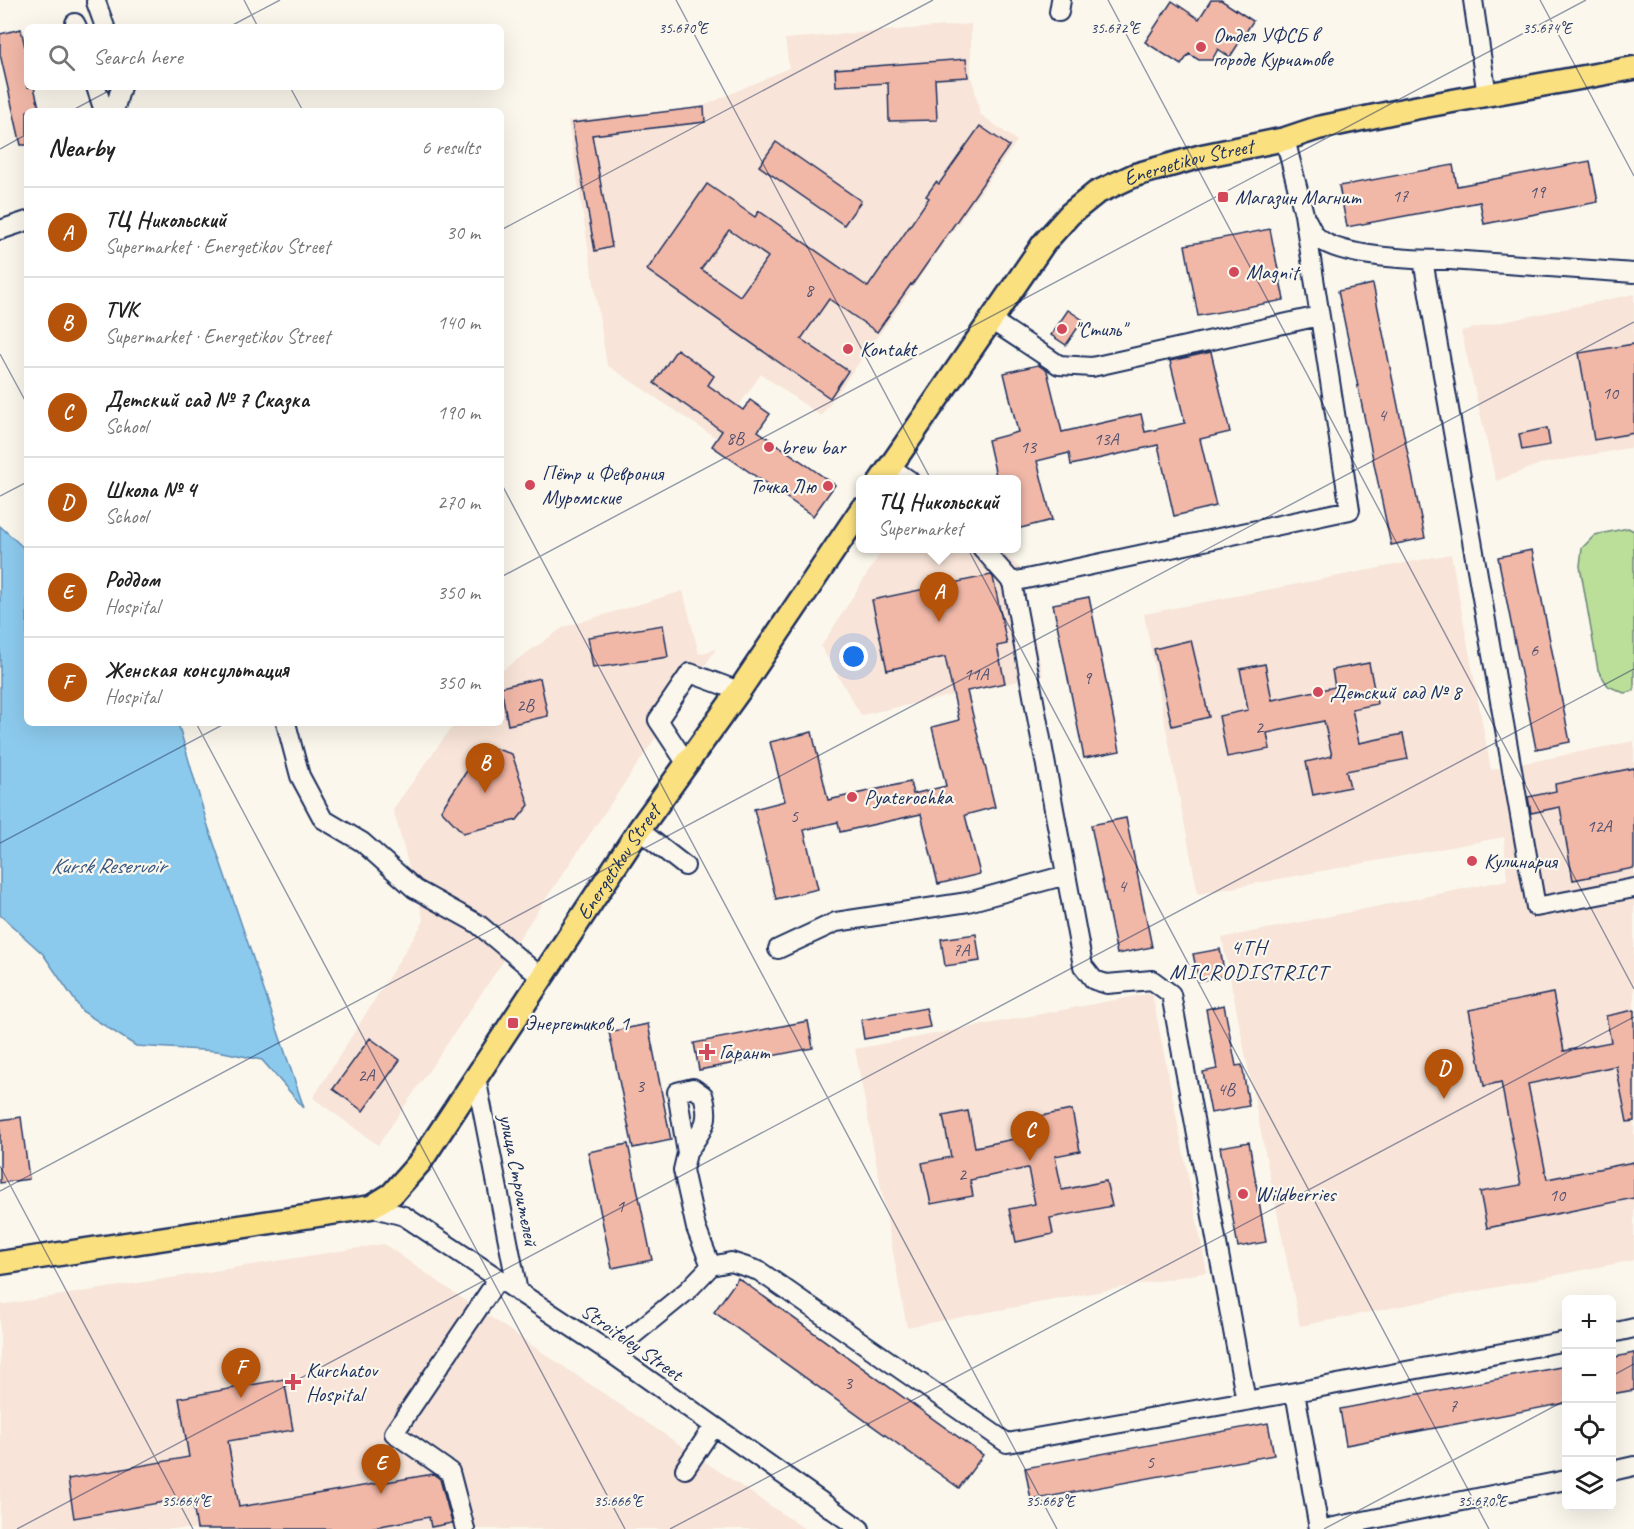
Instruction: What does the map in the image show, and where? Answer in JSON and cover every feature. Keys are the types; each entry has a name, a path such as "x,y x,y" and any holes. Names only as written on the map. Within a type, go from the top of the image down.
{"main road":[{"name":"Energetikov Street","path":"885,473 1044,243 1070,214 1096,193 1135,175 1202,156 1285,139 1318,128 1634,68"},
{"name":"Energetikov Street","path":"372,1207 392,1194 421,1161 639,830 739,691 856,517"},
{"path":"0,1263 372,1207"}],"street":[{"path":"1473,0 1487,96"},
{"path":"96,2 104,24"},
{"path":"97,90 103,108"},
{"path":"115,108 120,90"},
{"path":"1012,582 1350,510 1304,214 1285,139"},
{"path":"1304,214 1316,237 1335,248 1361,253 1423,260 1634,273"},
{"path":"0,230 24,222"},
{"path":"1423,260 1536,907 1634,888"},
{"path":"991,320 1059,365 1092,367 1319,316"},
{"path":"986,553 1012,582 1083,966 1094,980 1107,984 1152,980 1171,994 1246,1401"},
{"path":"687,764 657,720 690,673 739,691"},
{"path":"287,726 300,776 323,819 362,843 415,889 478,924 542,978"},
{"path":"639,830 685,866"},
{"path":"778,949 836,922 968,902 1066,875"},
{"name":"улица Строителей","path":"476,1077 518,1292"},
{"path":"687,1153 683,1170 696,1228 711,1266"},
{"name":"Stroiteley Street","path":"372,1207 404,1216 611,1353 860,1529"},
{"path":"611,1353 687,1291 711,1266 731,1262 759,1271 1007,1443 1562,1342"},
{"path":"465,1529 450,1472 394,1433 498,1279"},
{"path":"1616,1332 1634,1328"},
{"path":"1295,1392 1319,1529"},
{"path":"685,1469 714,1426"},
{"path":"1616,1470 1634,1466"},
{"path":"1324,1529 1562,1481"}],"shaded area":[{"path":"971,24 971,74 980,114 1017,141 821,416 761,374 716,438 607,365 568,121 701,107 789,68 785,39"},
{"path":"1634,294 1634,447 1540,464 1496,481 1461,331"},
{"path":"880,553 1003,553 1019,567 1043,676 861,715 821,647"},
{"path":"1451,554 1491,770 1634,741 1634,1260 1300,1326 1222,938 1507,880 1504,837 1198,894 1144,614"},
{"path":"683,591 699,654 716,649 378,1145 313,1098 424,921 393,809 453,726 504,726 504,669 564,627"},
{"path":"1152,993 1207,1272 907,1327 855,1049"},
{"name":"Kurchatov Hospital","path":"384,1244 805,1529 0,1529 0,1305"}],"green space":[{"path":"1628,528 1634,531 1634,691 1624,693 1608,686 1598,670 1580,566 1582,548 1595,535"}],"water":[{"name":"Kursk Reservoir","path":"0,526 24,548 24,726 179,726 207,823 304,1108 262,1060 218,1051 136,1046 82,1011 43,954 0,915"}],"building":[{"path":"1211,0 1221,0 1253,21 1230,57 1218,49 1212,60 1199,60 1189,54 1181,65 1145,42 1172,1 1199,19"},
{"path":"21,29 24,42 24,90 35,90 39,108 24,108 24,145 21,145 0,54 0,34"},
{"path":"966,59 968,77 935,79 937,120 889,121 888,83 836,86 835,69"},
{"path":"704,107 705,122 592,135 612,247 595,251 572,123"},
{"path":"980,126 1009,146 877,332 829,299 801,339 848,371 830,398 647,270 707,184 755,217 759,211 868,287 929,198 926,196 936,182 939,184","holes":["729,230 768,257 740,296 701,269"]},
{"path":"776,142 861,201 844,225 759,166"},
{"path":"1590,161 1598,202 1484,224 1480,202 1347,227 1339,186 1453,165 1457,186"},
{"name":"Magnit","path":"1270,229 1284,300 1198,316 1185,245"},
{"path":"1373,284 1425,538 1391,545 1338,291"},
{"path":"1068,310 1083,320 1066,345 1051,335"},
{"path":"1634,344 1634,433 1594,440 1579,353"},
{"path":"677,349 714,376 708,385 743,410 750,400 770,414 758,431 835,485 813,516 712,446 722,431 654,383"},
{"path":"1211,352 1230,432 1200,439 1216,506 1174,516 1158,445 1071,465 1069,453 1037,461 1052,520 1021,528 1021,475 996,475 988,440 1018,432 1004,373 1038,365 1047,371 1062,432 1141,414 1145,432 1185,423 1170,361"},
{"path":"1547,428 1550,445 1522,450 1519,434"},
{"path":"1532,550 1570,742 1536,749 1498,557"},
{"path":"991,575 1007,644 997,646 1005,683 967,691 995,807 965,815 980,874 938,884 921,814 840,832 838,822 804,830 818,889 776,899 754,809 785,801 770,742 812,732 828,800 910,782 913,794 946,786 932,727 959,720 945,657 887,670 872,600"},
{"path":"1089,597 1120,751 1084,758 1053,604"},
{"path":"663,625 668,657 593,668 588,637"},
{"path":"1191,640 1209,717 1172,726 1154,649"},
{"path":"1369,663 1377,704 1352,709 1359,743 1403,734 1408,759 1346,771 1350,787 1313,795 1306,762 1332,756 1324,721 1267,733 1270,749 1227,757 1219,716 1248,710 1240,669 1265,664 1272,700 1335,687 1332,670"},
{"path":"540,678 548,716 508,725 504,686"},
{"path":"484,745 512,754 529,805 517,820 463,833 441,810"},
{"path":"1634,768 1634,868 1573,880 1560,807 1531,813 1528,797 1556,791 1555,784"},
{"path":"1126,818 1152,947 1117,954 1091,825"},
{"path":"976,934 980,961 945,966 941,939"},
{"path":"1220,949 1225,976 1199,981 1193,954"},
{"path":"1553,993 1564,1051 1611,1042 1606,1016 1634,1010 1634,1121 1627,1122 1616,1066 1528,1084 1547,1179 1634,1162 1634,1198 1487,1228 1480,1192 1521,1185 1501,1082 1484,1086 1469,1010"},
{"path":"1224,1005 1236,1066 1242,1065 1249,1106 1211,1113 1203,1072 1217,1069 1206,1009"},
{"path":"926,1008 930,1027 864,1039 861,1020"},
{"path":"808,1021 813,1048 699,1070 694,1043"},
{"path":"648,1024 671,1140 633,1148 609,1032"},
{"path":"370,1038 400,1060 363,1111 333,1089"},
{"path":"1072,1110 1080,1151 1055,1156 1062,1190 1106,1181 1112,1206 1050,1218 1053,1234 1016,1242 1009,1209 1035,1204 1028,1168 970,1180 973,1196 931,1204 922,1163 951,1157 943,1116 968,1111 975,1147 1038,1134 1035,1117"},
{"path":"21,1117 29,1179 0,1183 0,1120"},
{"name":"Wildberries","path":"1249,1142 1266,1242 1238,1247 1220,1147"},
{"path":"628,1144 652,1260 612,1268 588,1152"},
{"path":"738,1278 983,1455 959,1488 714,1312"},
{"path":"1634,1353 1634,1390 1616,1393 1616,1357"},
{"path":"1562,1367 1562,1404 1346,1445 1340,1409"},
{"path":"284,1379 293,1430 228,1441 239,1507 433,1474 440,1479 452,1523 431,1527 429,1517 364,1529 197,1529 192,1497 74,1518 68,1479 189,1457 179,1398"},
{"path":"1268,1423 1274,1455 1031,1500 1025,1468"}],"place":[{"name":"Отдел УФСБ в городе Курчатове","path":"1201,47"},
{"name":"Магазин Магнит","path":"1223,197"},
{"name":"Magnit","path":"1234,272"},
{"name":"\"Стиль\"","path":"1062,329"},
{"name":"Kontakt","path":"848,349"},
{"name":"brew bar","path":"769,447"},
{"name":"Пётр и Феврония Муромские","path":"530,485"},
{"name":"Точка Лю","path":"828,486"},
{"name":"ТЦ Никольский","path":"939,622"},
{"name":"Детский сад № 8","path":"1318,692"},
{"name":"TVK","path":"485,793"},
{"name":"Pyaterochka","path":"852,797"},
{"name":"Кулинария","path":"1472,861"},
{"name":"Энергетиков, 1","path":"513,1023"},
{"name":"Гарант","path":"707,1052"},
{"name":"Школа № 4","path":"1444,1099"},
{"name":"Детский сад № 7 Сказка","path":"1030,1161"},
{"name":"Wildberries","path":"1243,1194"},
{"name":"Kurchatov Hospital","path":"293,1382"},
{"name":"Женская консультация","path":"241,1398"},
{"name":"Роддом","path":"381,1494"}],"district":[{"name":"4TH MICRODISTRICT","path":"1249,960"}]}
